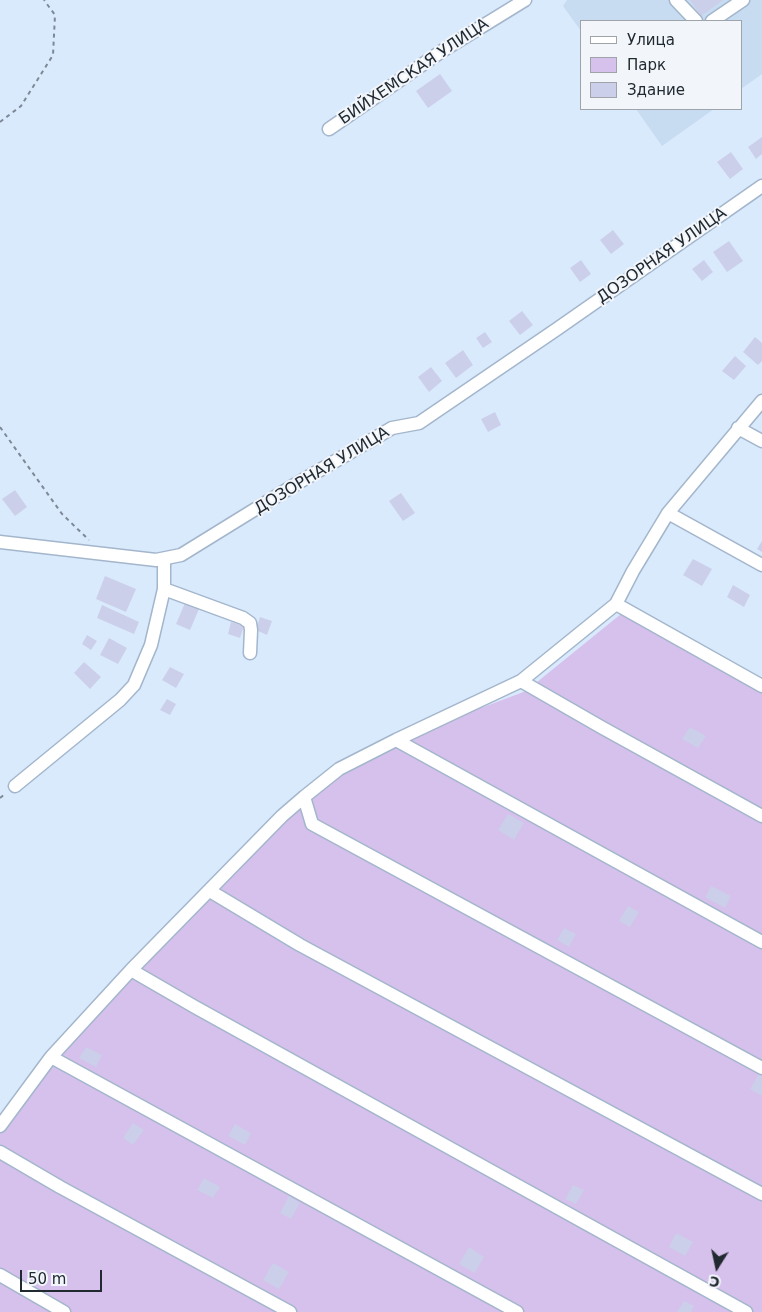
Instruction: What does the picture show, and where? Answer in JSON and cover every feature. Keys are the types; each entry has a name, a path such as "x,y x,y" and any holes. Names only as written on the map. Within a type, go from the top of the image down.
{"street":[{"name":"БИЙХЕМСКАЯ УЛИЦА","path":"329,129 442,51 525,0"},
{"path":"676,0 695,20"},
{"path":"713,20 743,0"},
{"name":"ДОЗОРНАЯ УЛИЦА","path":"0,542 156,560 181,554 392,428 419,424 762,186"},
{"path":"0,1126 51,1057 131,970 282,816 304,797 339,769 521,681 616,604 633,571 668,513 762,401"},
{"path":"738,428 762,441"},
{"path":"668,513 762,565"},
{"path":"15,786 120,700 134,685 152,645 164,589 164,558"},
{"path":"164,589 243,618 250,623 252,630 250,653"},
{"path":"616,604 762,686"},
{"path":"521,681 601,728 762,816"},
{"path":"396,740 762,942"},
{"path":"304,797 312,824 762,1068"},
{"path":"210,891 300,945 762,1194"},
{"path":"131,970 746,1312"},
{"path":"51,1057 517,1312"},
{"path":"0,1152 60,1187 290,1312"},
{"path":"0,1275 64,1312"}],"path":[{"path":"0,122 21,106 53,55 55,15 44,0"},
{"path":"0,428 62,514 89,541"}],"shaded area":[{"path":"567,0 762,0 762,74 742,88 742,20 580,20 580,30 563,6"},
{"path":"637,110 713,110 662,146"}],"green space":[{"path":"621,614 762,693 762,1312 0,1312 0,1126 51,1057 304,797 396,740 526,691"}],"building":[{"path":"690,0 723,0 701,16"},
{"path":"440,74 452,91 428,108 416,91"},
{"path":"762,137 762,154 756,159 748,147"},
{"path":"731,152 743,169 730,179 717,162"},
{"path":"613,230 624,244 611,254 600,240"},
{"path":"729,241 743,261 727,272 713,252"},
{"path":"581,260 591,274 580,282 570,268"},
{"path":"704,260 713,272 702,281 692,269"},
{"path":"522,311 533,325 520,335 509,321"},
{"path":"485,332 492,342 483,348 476,338"},
{"path":"755,337 762,343 762,361 758,365 743,352"},
{"path":"463,350 473,365 456,378 445,363"},
{"path":"735,356 746,366 734,380 722,371"},
{"path":"431,367 442,381 429,392 418,377"},
{"path":"495,412 501,425 488,432 481,419"},
{"path":"15,490 27,507 15,516 2,499"},
{"path":"401,493 415,513 403,521 389,501"},
{"path":"762,541 762,552 757,549"},
{"path":"693,559 712,569 702,586 683,575"},
{"path":"105,576 136,589 126,612 96,599"},
{"path":"733,585 750,595 744,607 727,597"},
{"path":"185,603 199,609 190,630 176,624"},
{"path":"102,605 139,622 134,634 97,618"},
{"path":"260,617 272,621 267,635 256,630"},
{"path":"231,622 244,626 240,638 228,634"},
{"path":"87,635 97,641 91,650 82,644"},
{"path":"109,638 127,648 118,664 100,655"},
{"path":"84,662 101,677 90,689 74,673"},
{"path":"170,667 184,674 176,688 162,680"},
{"path":"167,699 176,704 170,715 160,710"},
{"path":"690,727 706,736 698,748 682,739"},
{"path":"508,814 524,823 514,840 498,830"},
{"path":"711,886 731,896 725,908 705,897"},
{"path":"628,906 639,912 630,927 619,921"},
{"path":"564,928 576,934 569,947 557,940"},
{"path":"86,1047 102,1055 96,1067 79,1058"},
{"path":"760,1072 762,1074 762,1096 750,1089"},
{"path":"133,1123 144,1130 133,1145 123,1138"},
{"path":"235,1124 251,1133 245,1145 228,1136"},
{"path":"204,1178 220,1187 213,1198 197,1190"},
{"path":"573,1185 584,1190 576,1204 565,1199"},
{"path":"289,1196 300,1203 291,1219 280,1213"},
{"path":"676,1233 693,1242 685,1256 669,1247"},
{"path":"469,1247 484,1257 475,1273 459,1264"},
{"path":"273,1263 289,1272 279,1289 263,1280"},
{"path":"684,1301 694,1306 691,1312 677,1312"}]}
